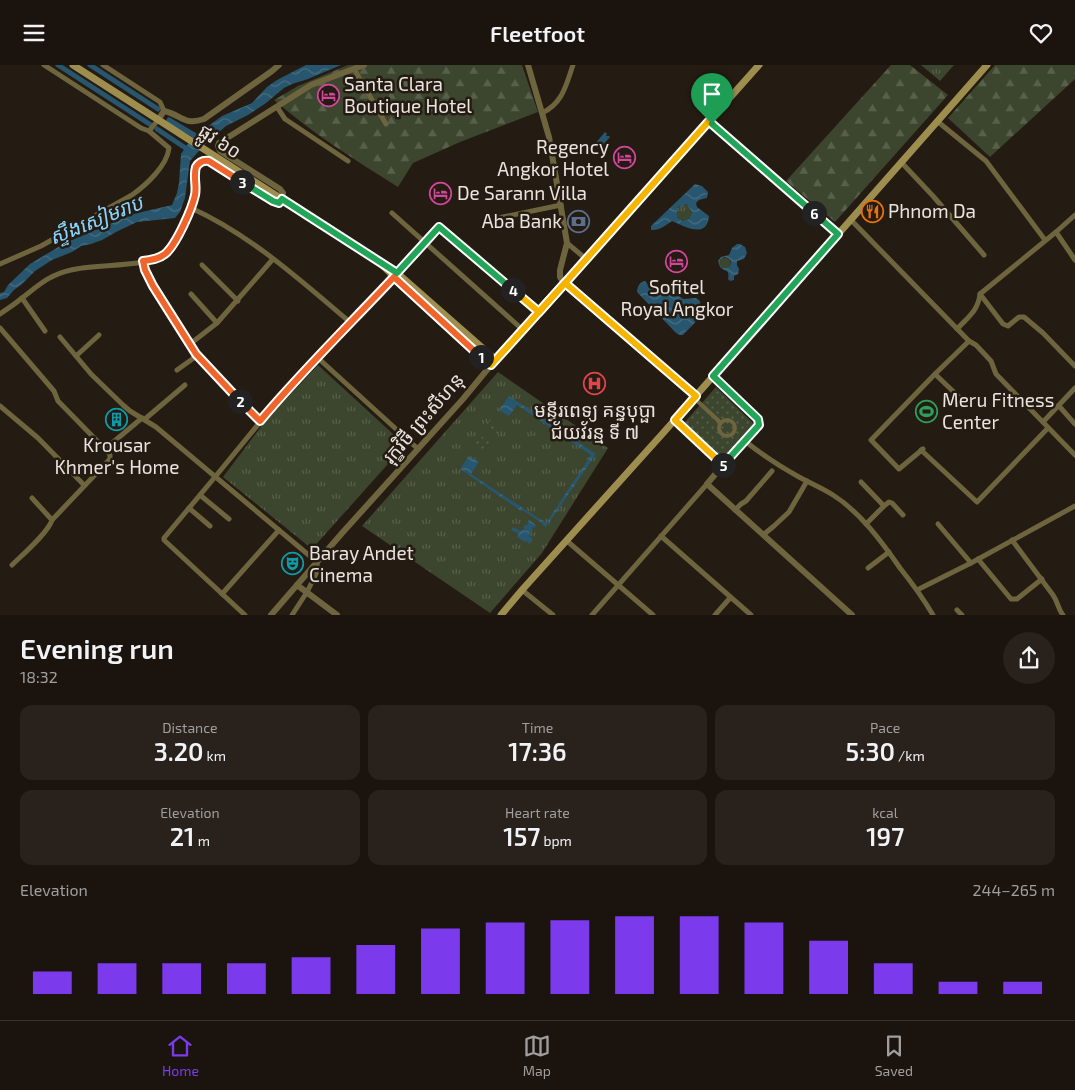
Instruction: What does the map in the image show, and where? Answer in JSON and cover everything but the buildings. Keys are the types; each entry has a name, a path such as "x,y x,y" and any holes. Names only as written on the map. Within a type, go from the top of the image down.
{"main road":[{"name":"ផ្លូវ ៦០","path":"73,65 376,259 493,362"},
{"name":"រុក្ខវិថី ព្រះសីហនុ","path":"493,362 760,65"},
{"path":"501,615 675,420 986,65"}],"street":[{"path":"0,264 41,246 121,201 145,185 164,162 168,153 169,148 150,131 141,128 44,65"},
{"path":"103,65 160,102 164,111"},
{"path":"164,111 173,113 190,122 204,119 279,65"},
{"path":"0,314 50,277 70,269 157,259 168,251 191,208 196,192 196,168 201,162 209,161 279,203 283,193 280,189 220,151 219,143 311,85 364,65"},
{"path":"528,65 549,137 567,243 560,277 695,397 721,423"},
{"path":"542,113 552,109 562,95 573,65"},
{"path":"354,69 386,124"},
{"path":"277,107 284,119 348,161"},
{"path":"150,131 164,111"},
{"path":"709,121 838,234"},
{"path":"938,121 986,161 1045,241"},
{"path":"901,162 984,255"},
{"path":"498,218 561,205"},
{"path":"191,208 246,238 351,323"},
{"path":"392,213 523,330"},
{"path":"957,329 974,311 979,303 980,294 1075,215"},
{"path":"851,219 957,329 976,345 991,361 996,374 1075,455"},
{"path":"245,615 164,539 293,383 439,227 539,312"},
{"path":"1056,232 1075,261"},
{"path":"567,243 586,259"},
{"path":"190,344 218,323 273,259"},
{"path":"143,261 148,278 198,355 260,421"},
{"path":"202,265 238,301"},
{"path":"191,294 218,323"},
{"path":"980,294 1003,324 1008,326 1018,317 1024,317 1075,365"},
{"path":"22,298 45,331"},
{"path":"0,328 54,391 58,401 110,455 110,459 12,565"},
{"path":"76,356 99,335"},
{"path":"60,337 91,374 123,405 156,427 317,562 317,571 307,592 292,615"},
{"path":"969,341 871,440 899,469 922,449 977,502 1048,427"},
{"path":"177,370 198,355"},
{"path":"318,358 418,449"},
{"name":"រុក្ខវិថី ព្រះសីហនុ","path":"271,615 463,399 493,362"},
{"path":"935,374 959,397"},
{"path":"592,615 759,425 758,419 713,376"},
{"path":"105,449 185,385"},
{"path":"1042,422 1075,388"},
{"path":"0,406 38,438 84,485"},
{"path":"1059,406 1075,425"},
{"path":"675,420 723,465"},
{"path":"725,420 732,422 734,427 732,433 727,436 723,434 719,430 721,423 725,420"},
{"path":"745,441 772,461 833,495 848,506 889,552 933,615"},
{"path":"736,510 772,471"},
{"path":"763,535 789,512 808,481"},
{"path":"861,482 884,505"},
{"path":"707,485 852,615"},
{"path":"200,495 229,519"},
{"path":"32,498 52,520"},
{"path":"866,524 888,502 903,515"},
{"path":"917,590 971,563 1075,506"},
{"path":"189,508 210,526"},
{"path":"938,524 971,563"},
{"path":"222,594 279,530"},
{"path":"661,536 751,615"},
{"path":"1012,540 1058,602 1059,609 1063,615"},
{"path":"567,541 653,615"},
{"path":"868,568 889,552"},
{"path":"978,559 1010,599 1013,600 1017,599 1042,579"},
{"path":"297,585 337,615"},
{"path":"522,590 554,615"},
{"path":"715,615 730,597"},
{"path":"840,615 845,609"},
{"path":"957,610 962,615"}],"green space":[{"path":"348,65 522,65 538,112 460,142 413,163 398,187 319,135 274,100 298,86"},
{"path":"891,65 910,65 948,95 835,222 786,181"},
{"path":"921,65 954,65 940,81"},
{"path":"995,65 1075,65 1075,79 990,157 948,118"},
{"path":"684,204 692,212 689,219 682,221 677,217 677,208 680,205 683,207"},
{"path":"725,257 731,263 725,269 719,263"},
{"path":"318,365 405,445 312,549 223,477 263,424"},
{"path":"498,372 608,448 542,553 490,613 362,526"},
{"path":"716,387 755,425 722,460 684,423"},
{"path":"491,421 501,429 496,438 495,434 488,429 484,430 485,422"},
{"path":"482,433 484,434 482,437 490,442 491,440 494,442 489,449 482,449 477,446 475,437 477,434 481,435"}],"water":[{"name":"ស្ទឹងសៀមរាប","path":"306,65 341,65 284,88 248,115 226,126 205,144 190,161 185,198 180,212 175,218 137,222 102,240 81,246 52,260 35,271 7,298 0,300 0,293 4,292 8,285 30,264 65,243 133,214 172,205 179,183 181,154 193,137 222,116 252,103 267,87"},
{"path":"605,132 606,136 610,137 599,149 594,145"},
{"path":"695,184 702,186 708,192 707,198 696,203 697,207 709,216 704,228 688,228 672,221 657,230 651,230 651,226","holes":["684,204 692,212 689,219 682,221 677,217 677,208 679,206 684,207"]},
{"path":"740,244 745,247 747,253 744,259 737,261 738,274 734,276 734,280 730,281 728,279 728,272 720,267 718,261 721,257 729,255 732,248","holes":["724,257 731,261 730,266 722,268 720,260"]},
{"path":"645,281 650,287 660,292 678,295 683,299 696,298 700,301 699,317 683,335 676,333 637,292 639,285"},
{"path":"509,396 596,454 546,527 460,469 469,456 479,462 471,474 546,523 591,455 517,405 509,416 499,410"},
{"path":"529,520 536,525 534,528 532,527 533,530 529,533 529,536 533,539 530,544 517,537 519,534 511,530 513,527 521,531 525,530 523,528 528,524"}],"waterway":[{"path":"58,65 151,125"},
{"path":"90,65 158,109"},
{"path":"169,120 199,138"},
{"path":"157,129 190,151"}],"place":[{"name":"Santa Clara Boutique Hotel","path":"328,95"},
{"name":"Regency Angkor Hotel","path":"625,158"},
{"name":"De Sarann Villa","path":"441,193"},
{"name":"Phnom Da","path":"872,211"},
{"name":"Aba Bank","path":"578,221"},
{"name":"Sofitel Royal Angkor","path":"677,261"},
{"name":"មន្ទីរពេទ្យ គន្ធបុប្ផា ជ័យវ័រន្ម ទី ៧","path":"595,384"},
{"name":"Meru Fitness Center","path":"926,411"},
{"name":"Krousar Khmer's Home","path":"117,419"},
{"name":"Baray Andet Cinema","path":"293,564"}],"route":[{"path":"712,124 709,121 635,205 586,259 565,283 539,312 523,330 491,365 394,277 288,388 260,421 196,354 161,300 145,270 143,261 157,259 164,254 171,247 181,229 195,197 196,168 198,164 205,161 209,161 273,201 279,203 282,199 397,273 439,227 539,312 560,289 565,283 696,396 675,420 723,465 759,425 759,422 713,376 838,234 712,124"}]}
